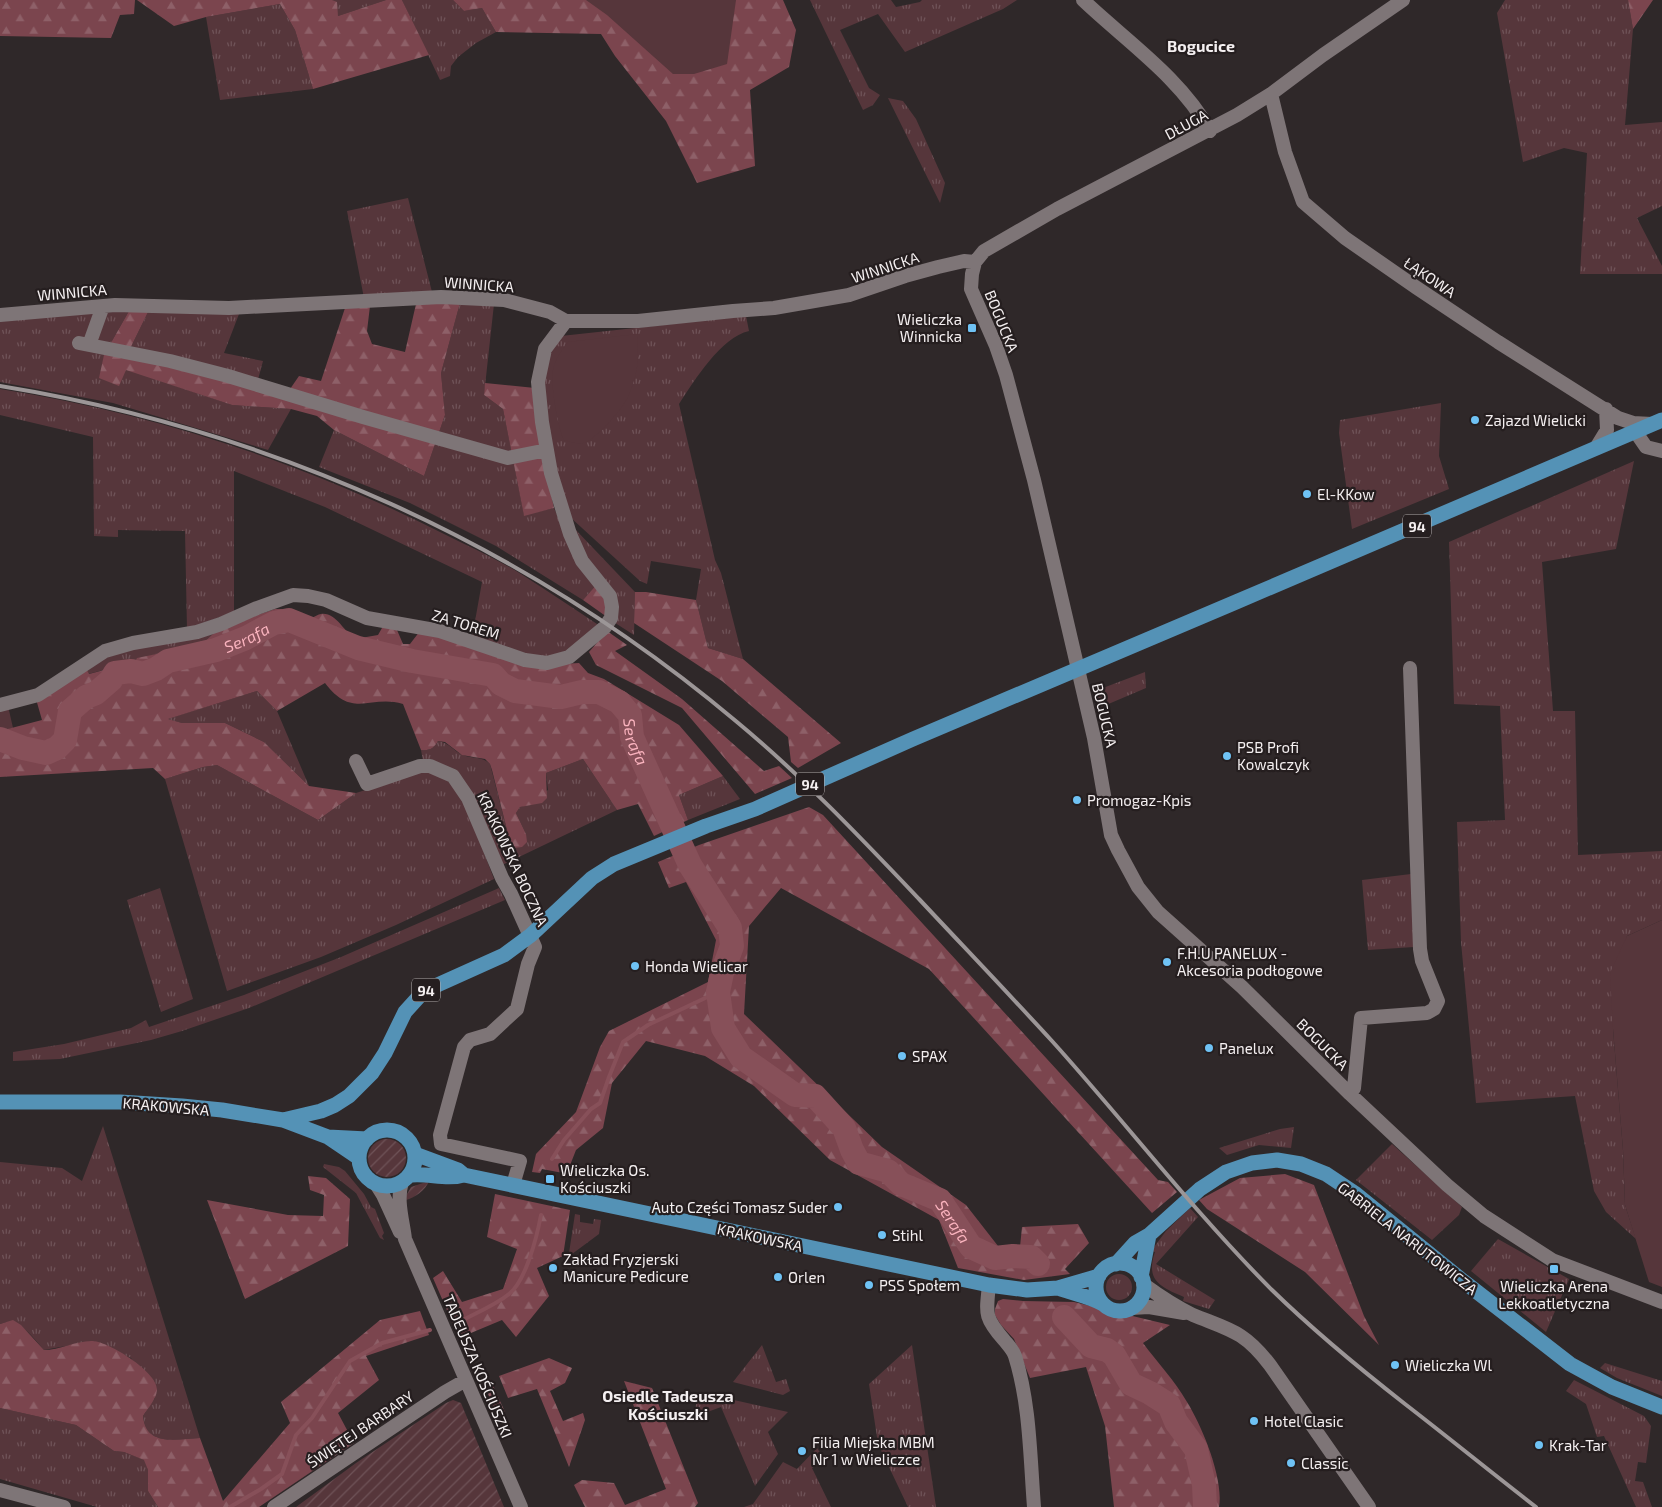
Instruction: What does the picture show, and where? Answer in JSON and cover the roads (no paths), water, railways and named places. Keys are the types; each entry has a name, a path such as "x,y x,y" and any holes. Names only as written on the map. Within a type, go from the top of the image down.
{"main road":[{"name":"94","path":"283,1120 321,1111 335,1105 348,1096 372,1073 385,1053 405,1012 424,991 504,955 531,935 592,878 614,864 706,826 754,809 913,739 1657,422"},
{"name":"KRAKOWSKA","path":"0,1102 120,1102 222,1110 283,1120 328,1137 359,1158"},
{"path":"383,1131 394,1131 408,1139 415,1154 415,1165 406,1178 392,1186 376,1184 364,1173 359,1158 362,1147 367,1139 383,1131"},
{"name":"KRAKOWSKA","path":"328,1137 367,1139"},
{"name":"KRAKOWSKA","path":"415,1154 458,1170 464,1175 989,1285 1027,1290 1058,1288 1099,1276"},
{"name":"GABRIELA NARUTOWICZA","path":"1149,1235 1200,1189 1226,1172 1252,1163 1277,1160 1301,1164 1326,1174 1356,1194 1470,1287 1570,1364 1612,1387 1662,1407"},
{"name":"KRAKOWSKA","path":"406,1178 424,1173 455,1178 464,1175"},
{"path":"1149,1235 1141,1298 1131,1308 1116,1311 1103,1304 1096,1291 1096,1284 1103,1270 1116,1264 1135,1243 1149,1235"},
{"path":"1116,1264 1131,1266 1142,1280"},
{"name":"KRAKOWSKA","path":"1058,1288 1076,1295 1090,1297 1103,1304"}],"street":[{"path":"1083,0 1188,98 1200,112 1210,130"},
{"name":"DŁUGA","path":"975,262 984,251 1057,209 1210,130 1271,94 1323,54 1403,0"},
{"name":"ŁĄKOWA","path":"1271,94 1285,152 1303,202 1345,238 1416,288 1618,418 1633,423 1657,422"},
{"name":"WINNICKA","path":"0,315 115,305 229,308 441,297 504,300 550,312 566,321 638,321 774,308 849,295 938,267 964,261 975,262"},
{"name":"BOGUCKA","path":"975,262 972,274 972,289 1006,375 1034,480 1099,763 1112,835 1138,887 1158,912 1242,987 1350,1094 1457,1194 1484,1216 1529,1247 1552,1260 1662,1302"},
{"path":"103,306 84,344 170,361 228,376 508,458 547,450"},
{"name":"ZA TOREM","path":"0,705 38,695 105,652 133,643 197,632 222,624 292,595 326,600 367,618 440,631 525,660 547,663 569,657 605,627 611,618 612,607 610,596 582,561 570,534 555,488 542,422 538,382 546,349 566,321"},
{"path":"1596,448 1607,430 1606,409"},
{"path":"1635,431 1646,447 1662,451"},
{"name":"BOGUCKA","path":"1350,1094 1354,1088 1360,1018 1427,1013 1434,1009 1438,1001 1422,961 1420,950 1410,668"},
{"name":"KRAKOWSKA BOCZNA","path":"356,761 367,784 420,766 430,766 453,776 468,798 502,878 531,935 535,947 528,964 516,1009 490,1034 470,1040 464,1048 440,1135 441,1144 520,1161 513,1185"},
{"name":"TADEUSZA KOŚCIUSZKI","path":"406,1178 400,1190 400,1206 405,1238 521,1507"},
{"name":"TADEUSZA KOŚCIUSZKI","path":"376,1184 383,1195 397,1229 405,1238"},
{"path":"1142,1280 1191,1314"},
{"path":"989,1285 986,1308 988,1319 1014,1353 1025,1400 1031,1441 1034,1507"},
{"path":"1131,1308 1149,1306 1191,1314 1235,1332 1258,1350 1369,1507"},
{"name":"ŚWIĘTEJ BARBARY","path":"274,1507 445,1392 466,1380"},
{"path":"0,1490 64,1507"}],"waterway":[{"name":"Serafa","path":"0,739 23,748 46,753 57,748 65,740 70,711 86,697 96,693 111,680 115,673 131,671 143,674 156,669 168,661 216,650 246,638 274,623 289,620 358,648 412,661 493,675 501,684 515,691 561,697 582,692 599,692 619,702 630,715 632,737 690,865 730,928 732,946 722,973 718,992 723,1028 741,1057 795,1095 815,1096 844,1128 859,1163 888,1171 901,1184 940,1200 971,1247 995,1258 1031,1257 1038,1264"},
{"path":"552,1159 564,1140 591,1109 600,1103 623,1042 648,1025 718,992"},
{"path":"458,1323 498,1302 515,1288 526,1269 541,1215"},
{"name":"Serafa","path":"1064,1317 1091,1346 1107,1350 1114,1355 1131,1384 1169,1405 1176,1422 1196,1449 1204,1485 1205,1507"},
{"path":"230,1507 282,1474 296,1435 312,1418 350,1361 382,1343 430,1330"}],"railway":[{"path":"0,386 101,406 200,432 297,465 391,504 483,550 571,601 656,659 737,722 808,785 853,830 1052,1041 1215,1230 1272,1290 1354,1363 1536,1507"}],"place":[{"name":"Wieliczka Winnicka","path":"972,328"},
{"name":"Zajazd Wielicki","path":"1475,420"},
{"name":"El-KKow","path":"1307,494"},
{"name":"PSB Profi Kowalczyk","path":"1227,756"},
{"name":"Promogaz-Kpis","path":"1077,800"},
{"name":"F.H.U PANELUX - Akcesoria podłogowe","path":"1167,962"},
{"name":"Honda Wielicar","path":"635,966"},
{"name":"Panelux","path":"1209,1048"},
{"name":"SPAX","path":"902,1056"},
{"name":"Wieliczka Os. Kościuszki","path":"550,1179"},
{"name":"Auto Części Tomasz Suder","path":"838,1207"},
{"name":"Stihl","path":"882,1235"},
{"name":"Zakład Fryzjerski Manicure Pedicure","path":"553,1268"},
{"name":"Wieliczka Arena Lekkoatletyczna","path":"1554,1269"},
{"name":"Orlen","path":"778,1277"},
{"name":"PSS Społem","path":"869,1285"},
{"name":"Wieliczka Wl","path":"1395,1365"},
{"name":"Hotel Clasic","path":"1254,1421"},
{"name":"Krak-Tar","path":"1539,1445"},
{"name":"Filia Miejska MBM Nr 1 w Wieliczce","path":"802,1451"},
{"name":"Classic","path":"1291,1463"}],"district":[{"name":"Bogucice","path":"1201,45"},
{"name":"Osiedle Tadeusza Kościuszki","path":"668,1404"}]}
